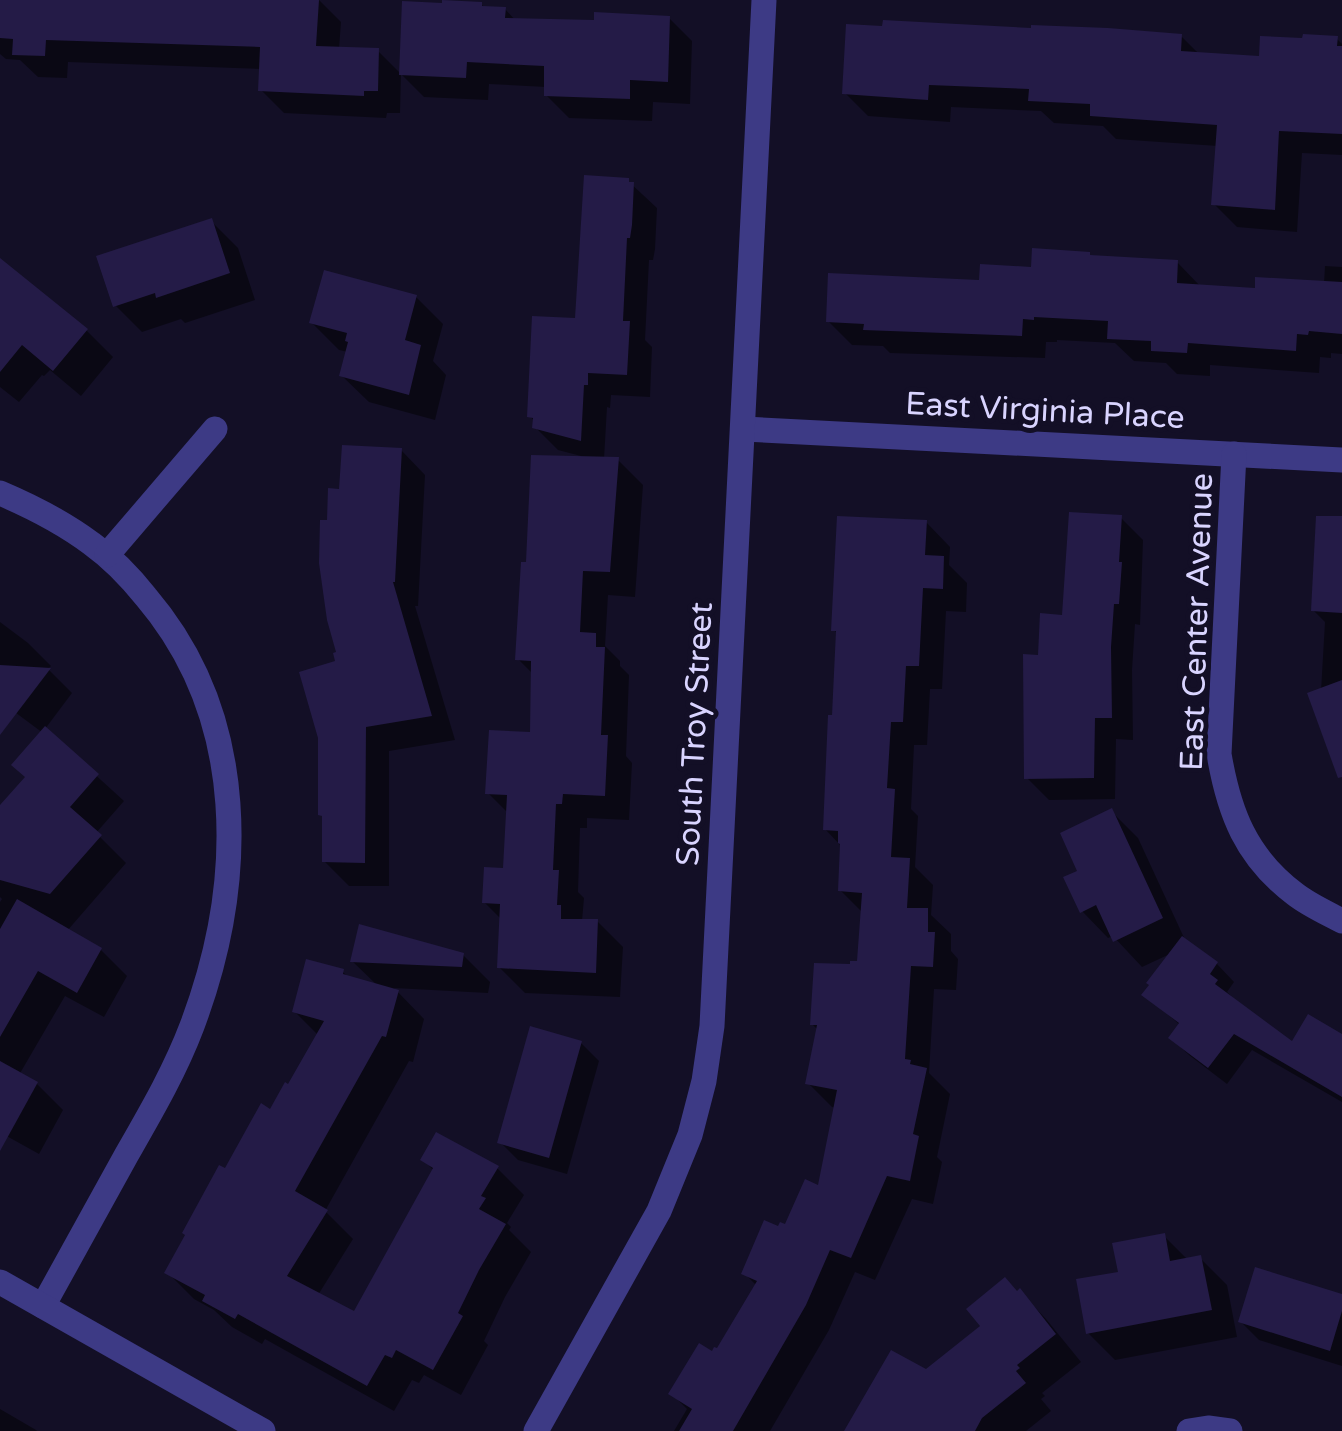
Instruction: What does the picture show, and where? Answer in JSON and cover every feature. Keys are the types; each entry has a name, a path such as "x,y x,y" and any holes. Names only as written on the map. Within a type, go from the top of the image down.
{"street":[{"name":"South Troy Street","path":"536,1431 659,1212 690,1134 704,1081 712,1026 764,0"},
{"path":"106,556 214,428"},
{"name":"East Virginia Place","path":"744,428 1342,460"},
{"name":"East Center Avenue","path":"1234,454 1220,754 1226,793 1244,838 1267,868 1296,895 1342,921"},
{"path":"0,493 45,513 106,556 162,616 192,664 213,715 226,770 230,824 224,901 212,964 192,1025 167,1084 43,1306"},
{"path":"0,1282 263,1431"},
{"path":"1188,1431 1230,1431"}],"building":[{"path":"0,0 319,0 316,46 379,48 378,91 364,91 364,96 258,91 260,47 46,40 45,56 12,55 13,39 0,38"},
{"path":"442,0 506,7 505,18 594,20 594,12 670,16 668,82 630,80 630,99 544,96 544,66 467,62 466,78 399,75 402,1"},
{"path":"883,20 1182,34 1181,51 1259,56 1260,36 1338,36 1337,46 1342,46 1342,134 1279,131 1275,210 1211,205 1217,125 1090,116 1090,104 1028,101 1029,89 929,85 928,100 842,94 846,24 882,26"},
{"path":"584,175 629,178 629,182 634,182 623,321 630,321 627,375 588,373 581,441 532,428 533,418 527,417 532,316 575,318"},
{"path":"212,218 230,273 156,298 155,293 113,307 96,256"},
{"path":"1032,248 1178,260 1177,283 1255,288 1255,277 1342,282 1342,334 1297,334 1296,351 1188,343 1187,353 1151,351 1151,341 1107,339 1108,321 1034,317 1023,319 1022,336 863,330 864,324 826,322 828,273 979,280 980,264 1031,267"},
{"path":"0,258 88,329 53,371 22,345 0,372"},
{"path":"324,270 417,295 405,340 421,345 409,395 339,376 347,333 309,323"},
{"path":"342,445 402,448 393,582 432,716 366,727 365,863 322,862 318,738 299,672 335,661 319,563 320,520 327,520 328,488 339,489"},
{"path":"531,455 619,457 610,572 583,571 580,632 596,633 596,647 605,647 601,735 608,735 605,796 563,794 562,804 556,804 553,870 559,870 557,905 561,905 561,919 598,919 596,973 497,968 500,904 482,903 484,867 503,868 507,795 485,794 489,730 530,732 531,661 515,660 521,562 526,562"},
{"path":"1069,512 1122,515 1119,604 1114,604 1111,647 1112,718 1095,718 1094,778 1024,779 1023,654 1038,655 1040,613 1062,615"},
{"path":"837,516 927,520 925,555 944,556 943,589 923,588 919,666 906,666 903,722 891,722 887,788 895,789 891,857 910,858 907,908 928,908 928,932 935,932 933,967 911,966 905,1059 927,1068 913,1134 919,1136 910,1181 887,1176 851,1258 830,1250 806,1305 733,1431 679,1431 692,1409 668,1394 699,1343 712,1351 717,1348 757,1281 741,1274 764,1220 778,1226 780,1222 785,1224 805,1179 818,1185 837,1090 805,1084 817,1025 810,1025 814,963 857,961 862,893 838,891 838,831 823,830 836,631 831,631"},
{"path":"1316,516 1342,516 1342,613 1311,611"},
{"path":"0,665 51,668 0,735"},
{"path":"1342,680 1342,777 1338,778 1307,693"},
{"path":"45,726 99,774 70,807 102,835 50,894 0,880 0,805 25,777 11,765"},
{"path":"1112,808 1163,918 1113,942 1096,905 1080,913 1063,877 1077,871 1060,833"},
{"path":"17,899 102,948 77,993 38,971 0,1037 0,929"},
{"path":"359,924 464,953 462,967 350,962"},
{"path":"1182,936 1218,962 1210,974 1218,980 1215,984 1292,1041 1308,1014 1342,1034 1342,1097 1234,1034 1208,1068 1168,1038 1179,1023 1141,995"},
{"path":"306,959 399,990 386,1037 382,1036 295,1191 328,1210 287,1276 354,1311 433,1168 420,1160 436,1132 499,1166 481,1196 486,1198 479,1209 506,1224 479,1270 458,1313 463,1316 433,1370 396,1350 392,1358 385,1355 367,1386 238,1314 235,1319 202,1301 205,1295 164,1273 219,1165 225,1168 261,1103 270,1109 324,1021 292,1012"},
{"path":"530,1026 582,1041 549,1158 497,1143"},
{"path":"0,1061 38,1082 0,1151"},
{"path":"1165,1233 1170,1261 1201,1255 1212,1310 1086,1334 1076,1279 1118,1272 1112,1243"},
{"path":"1255,1267 1342,1294 1342,1311 1330,1351 1238,1322"},
{"path":"1005,1277 1017,1291 1020,1288 1056,1334 1017,1365 1020,1368 1016,1371 1026,1383 982,1418 975,1431 844,1431 891,1350 926,1369 980,1326 966,1309"}]}
